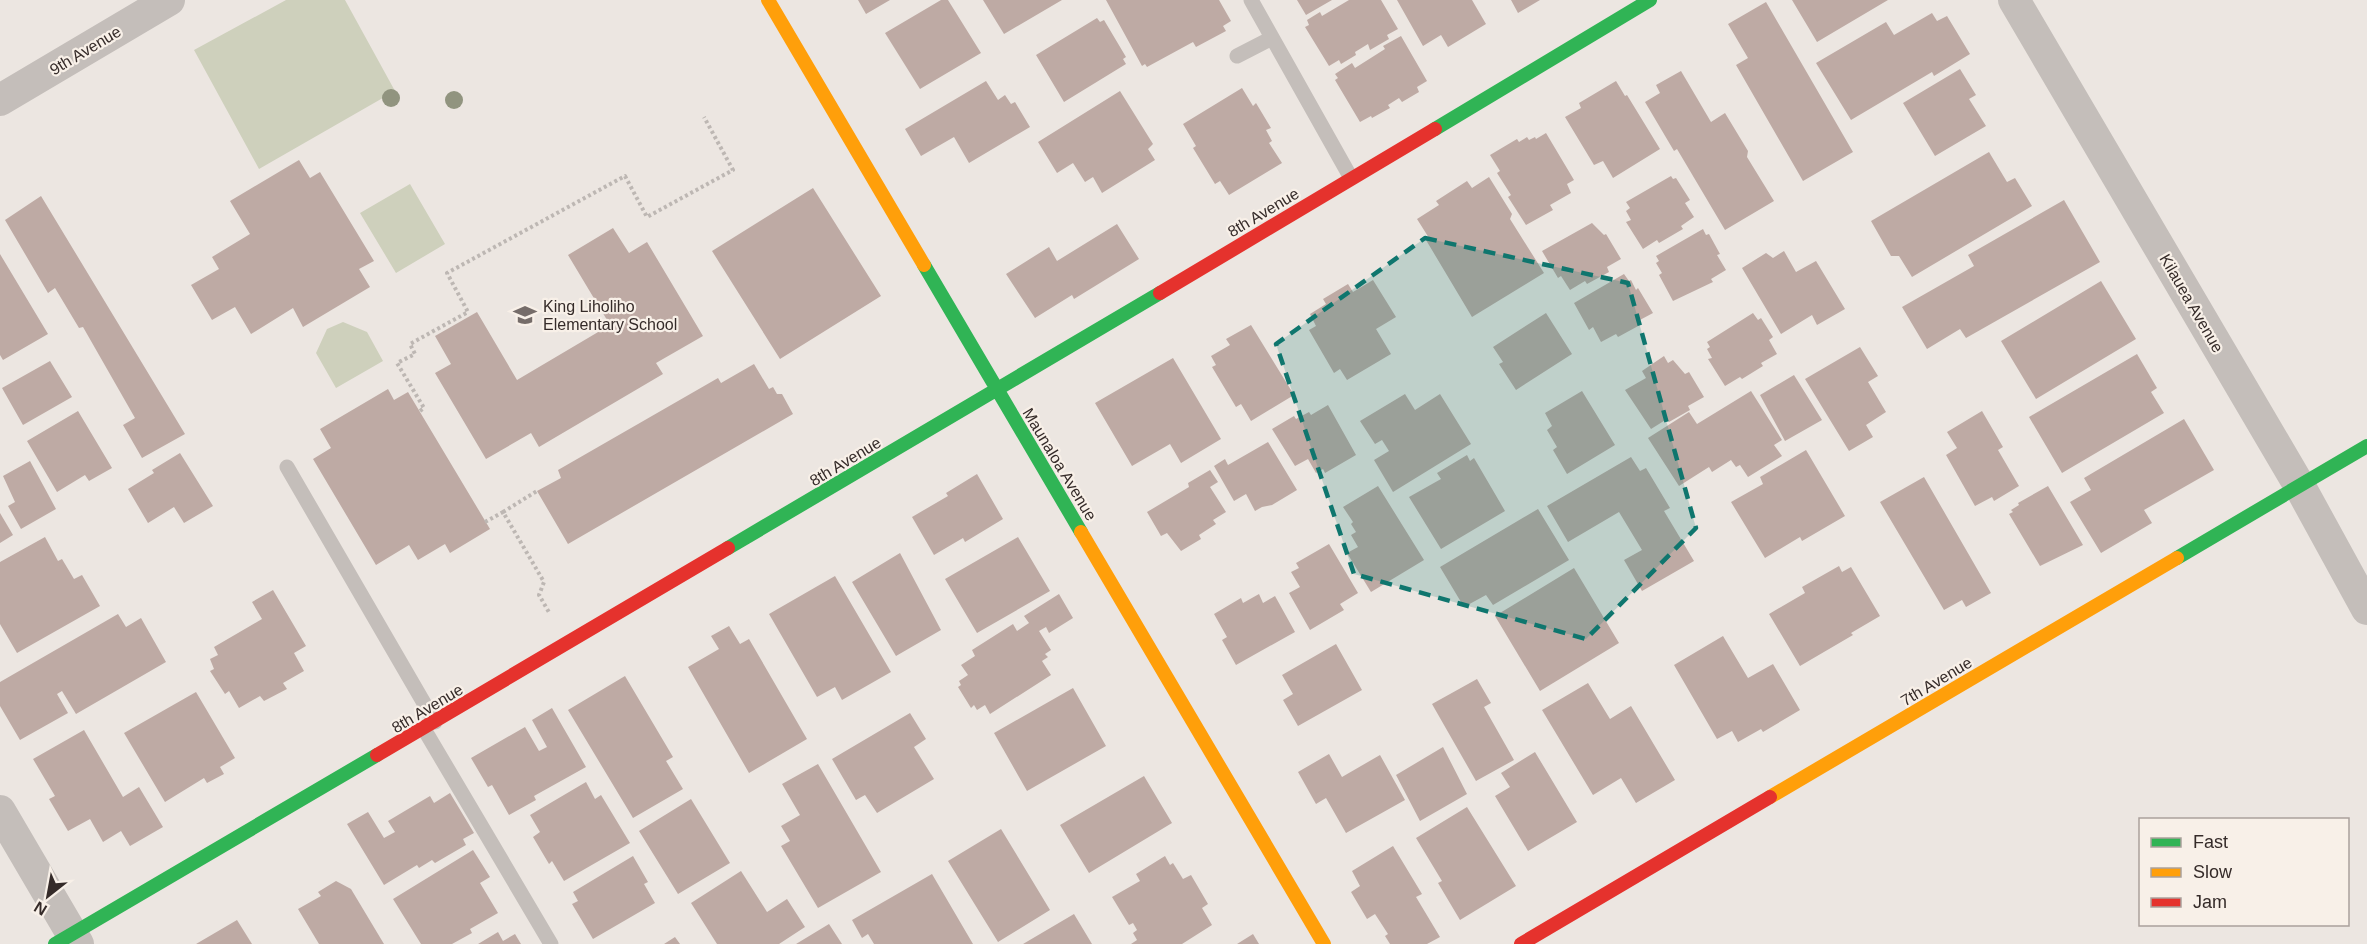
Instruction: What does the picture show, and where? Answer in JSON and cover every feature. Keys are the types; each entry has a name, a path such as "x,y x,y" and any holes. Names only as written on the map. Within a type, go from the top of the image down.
{"street":[{"name":"9th Avenue","path":"0,100 169,0"},
{"name":"Maunaloa Avenue","path":"768,0 1324,944"},
{"name":"8th Avenue","path":"68,941 1650,0"},
{"name":"Kilauea Avenue","path":"2014,0 2299,485 2367,609"},
{"name":"7th Avenue","path":"1521,944 2367,446"},
{"path":"0,811 68,941"}],"lane":[{"path":"1251,0 1352,178"},
{"path":"1237,56 1272,38"},
{"path":"287,467 550,944"}],"path":[{"path":"420,411 424,408 397,363 415,354 410,344 468,312 447,273 625,176 647,217 733,170 704,117"},
{"path":"485,522 537,491"},
{"path":"503,512 544,582 539,595 552,617"}],"highlighted area":[{"path":"1425,238 1628,283 1696,528 1586,639 1354,574 1276,344"}],"green space":[{"path":"286,0 345,0 395,91 259,169 194,50"},
{"path":"410,184 445,244 396,273 360,213"},
{"path":"343,322 367,332 383,361 336,388 316,353 327,329"}],"building":[{"path":"858,0 890,0 866,14"},
{"path":"941,0 948,0 981,53 920,89 885,33"},
{"path":"983,0 1062,0 1004,34"},
{"path":"1106,0 1219,0 1231,21 1223,26 1226,31 1196,47 1193,42 1147,67 1145,64 1142,66"},
{"path":"1297,0 1332,0 1306,15"},
{"path":"1349,0 1381,0 1398,29 1387,35 1389,39 1370,50 1368,44 1341,64 1339,60 1329,66 1305,27 1309,25 1307,20 1320,12 1322,16"},
{"path":"1397,0 1472,0 1486,24 1448,47 1441,35 1423,46"},
{"path":"1511,0 1540,0 1518,13"},
{"path":"1792,0 1888,0 1817,42"},
{"path":"1766,2 1853,152 1803,181 1736,65 1748,58 1728,24"},
{"path":"1932,13 1937,21 1947,16 1970,54 1934,76 1932,72 1851,120 1816,63 1886,22 1894,35"},
{"path":"1097,18 1100,22 1104,20 1126,57 1123,59 1126,64 1064,102 1036,55"},
{"path":"1401,36 1427,81 1417,87 1419,92 1402,102 1399,98 1388,105 1390,108 1360,122 1335,80 1338,78 1335,74 1352,63 1355,68 1385,49 1383,46"},
{"path":"1960,69 1976,95 1969,99 1986,126 1935,156 1903,103"},
{"path":"1681,71 1711,122 1725,113 1748,151 1747,157 1774,201 1725,230 1677,149 1674,151 1645,102 1660,93 1656,85"},
{"path":"986,81 998,100 1005,95 1011,104 1015,102 1030,127 969,163 954,137 921,156 905,129"},
{"path":"1616,81 1660,149 1613,178 1603,161 1594,165 1565,117 1581,108 1579,103"},
{"path":"1242,88 1253,106 1256,103 1271,128 1266,130 1272,141 1269,143 1282,163 1229,195 1220,181 1215,184 1193,148 1196,146 1183,124"},
{"path":"1120,91 1153,144 1148,149 1155,160 1102,193 1093,177 1085,182 1073,163 1057,173 1038,142"},
{"path":"1546,133 1574,180 1567,184 1571,193 1550,205 1553,210 1526,225 1508,197 1511,195 1497,173 1500,171 1490,155 1517,139 1519,142 1527,137 1529,140 1535,137 1536,139"},
{"path":"1989,152 2007,182 2015,178 2032,206 1912,277 1899,256 1891,256 1871,221"},
{"path":"299,160 310,178 320,172 374,261 359,269 370,287 303,327 293,308 251,334 235,307 212,320 191,285 219,269 212,257 250,234 230,201"},
{"path":"1671,176 1673,179 1676,178 1690,200 1685,203 1694,217 1681,226 1683,229 1643,249 1626,222 1631,220 1626,211 1630,208 1626,202"},
{"path":"1489,177 1512,214 1510,219 1544,273 1472,317 1426,240 1429,238 1417,219 1439,205 1436,201 1467,181 1472,188"},
{"path":"813,188 881,296 780,359 712,251"},
{"path":"41,196 185,434 142,458 123,425 135,418 83,327 79,328 55,288 48,293 5,220"},
{"path":"2064,200 2100,262 1966,338 1960,329 1927,349 1902,307 1974,266 1968,255"},
{"path":"1592,223 1604,235 1606,234 1621,259 1607,267 1609,272 1587,284 1585,281 1570,290 1561,276 1558,278 1542,251"},
{"path":"1117,224 1139,259 1074,299 1072,295 1035,318 1006,274 1049,247 1057,261"},
{"path":"613,228 629,253 647,242 703,336 656,363 663,374 539,447 531,433 486,459 435,373 451,364 435,336 477,312 517,380 610,325 568,255"},
{"path":"1703,229 1706,235 1709,234 1726,270 1711,279 1713,282 1673,301 1659,275 1662,273 1656,263 1659,261 1656,256"},
{"path":"1784,251 1796,272 1816,261 1845,309 1817,325 1812,315 1781,334 1742,268 1766,253 1773,258"},
{"path":"0,254 48,334 3,360 0,355"},
{"path":"1624,274 1629,281 1631,280 1636,290 1638,288 1653,313 1638,321 1640,325 1618,337 1616,334 1601,342 1593,327 1589,330 1574,303"},
{"path":"1373,280 1396,317 1376,329 1391,354 1347,380 1340,369 1334,373 1309,330 1316,326 1310,314 1326,304 1323,299 1348,284 1353,292"},
{"path":"2101,281 2136,339 2036,399 2001,341"},
{"path":"1546,313 1572,354 1516,390 1499,364 1503,362 1493,347"},
{"path":"1753,313 1758,320 1761,318 1773,337 1769,340 1777,354 1761,363 1763,366 1742,379 1740,377 1725,386 1708,359 1712,358 1707,349 1710,347 1707,342"},
{"path":"1251,325 1294,395 1251,421 1241,404 1236,407 1212,367 1216,365 1211,356 1230,345 1226,339"},
{"path":"1860,347 1878,376 1868,382 1886,412 1866,425 1873,437 1849,451 1805,379"},
{"path":"2137,354 2157,388 2151,392 2164,413 2062,473 2029,417"},
{"path":"1664,356 1668,363 1673,360 1685,374 1689,372 1704,397 1688,406 1690,410 1669,422 1667,419 1651,429 1625,390 1646,378 1642,371"},
{"path":"1173,358 1221,439 1181,463 1170,444 1132,466 1095,403"},
{"path":"50,361 72,397 23,425 2,388"},
{"path":"754,364 769,389 773,387 777,394 782,394 793,414 568,544 537,491 561,478 558,470 718,378 721,383"},
{"path":"1794,375 1822,420 1785,441 1760,395"},
{"path":"388,389 394,400 408,392 490,529 450,553 445,544 418,560 409,545 376,565 313,459 331,448 320,429"},
{"path":"1582,391 1615,445 1567,474 1553,450 1557,447 1547,430 1552,426 1545,413"},
{"path":"1751,391 1782,440 1774,445 1782,456 1748,477 1740,465 1736,467 1731,460 1712,472 1709,467 1679,486 1648,438 1689,412 1697,424"},
{"path":"1405,394 1415,410 1440,394 1471,444 1393,492 1374,460 1389,451 1382,440 1375,444 1360,421"},
{"path":"1328,405 1356,455 1325,473 1323,469 1316,473 1308,459 1295,466 1272,429 1294,416 1296,419 1309,412 1311,415"},
{"path":"78,411 112,468 89,481 85,475 57,492 27,441"},
{"path":"1982,411 2003,447 1998,450 2019,486 1994,501 1992,497 1975,506 1946,455 1957,448 1947,432"},
{"path":"2184,419 2214,470 2144,510 2152,523 2101,553 2070,502 2091,490 2084,478"},
{"path":"1268,442 1297,490 1272,505 1255,511 1246,494 1234,501 1214,466 1225,459 1228,465"},
{"path":"1806,450 1845,516 1802,541 1800,537 1765,558 1731,502 1763,484 1760,477"},
{"path":"180,453 213,506 184,523 174,507 148,523 128,489 154,473 152,470"},
{"path":"1467,455 1470,461 1474,458 1505,511 1441,549 1409,497 1441,479 1437,473"},
{"path":"1631,457 1640,471 1646,468 1670,508 1664,511 1694,561 1642,591 1624,560 1642,550 1619,512 1568,542 1547,506"},
{"path":"30,461 56,509 21,529 8,506 15,502 3,476"},
{"path":"1210,470 1218,482 1210,487 1226,512 1213,520 1216,524 1199,535 1201,539 1181,551 1167,533 1161,536 1147,512 1189,487 1188,483"},
{"path":"977,474 1003,519 965,542 963,538 934,555 912,517 948,496 946,493"},
{"path":"1924,477 1991,593 1966,607 1962,600 1944,610 1880,502"},
{"path":"1378,486 1424,560 1371,592 1347,553 1358,547 1351,535 1356,532 1351,524 1353,522 1343,507"},
{"path":"2048,486 2083,545 2040,566 2009,514 2019,505 2018,503"},
{"path":"1538,509 1569,560 1493,605 1486,595 1464,607 1440,567"},
{"path":"0,513 13,535 0,543"},
{"path":"45,537 58,561 62,559 74,579 82,575 100,606 17,653 0,624 0,562"},
{"path":"1018,537 1050,591 977,633 945,579"},
{"path":"1329,544 1358,593 1340,604 1344,610 1310,630 1289,593 1300,587 1291,572 1299,568 1296,563"},
{"path":"900,553 941,630 896,656 852,582"},
{"path":"1839,566 1842,572 1851,567 1880,616 1851,633 1853,635 1800,666 1769,614 1805,593 1802,587"},
{"path":"1574,568 1619,643 1540,691 1495,616"},
{"path":"835,576 891,672 842,700 835,687 817,697 769,614"},
{"path":"273,590 306,646 294,653 304,671 283,683 287,689 264,701 260,696 239,708 229,691 225,694 210,671 214,669 210,659 218,655 214,647 262,619 252,602"},
{"path":"1059,594 1073,618 1049,633 1046,627 1039,631 1051,650 1045,654 1048,657 1042,661 1051,675 990,714 985,705 977,710 974,705 971,708 958,687 961,685 959,681 968,675 961,665 975,656 972,650 1013,624 1017,631 1029,623 1024,616"},
{"path":"1259,594 1263,603 1275,596 1295,632 1236,665 1222,640 1227,637 1214,614 1241,598 1243,603"},
{"path":"118,614 126,627 141,618 166,662 76,714 62,691 57,694 68,713 20,740 0,706 0,682"},
{"path":"729,626 740,644 749,639 807,739 749,773 688,667 719,649 711,636"},
{"path":"1723,636 1748,678 1773,664 1800,710 1763,732 1761,729 1738,742 1732,731 1717,739 1674,665"},
{"path":"1336,644 1362,690 1298,726 1283,700 1293,694 1282,675"},
{"path":"625,676 673,757 666,761 683,789 633,818 568,710"},
{"path":"1477,679 1491,703 1484,707 1514,760 1476,781 1432,704"},
{"path":"1588,683 1610,719 1631,706 1675,780 1636,803 1621,778 1593,795 1542,710"},
{"path":"1073,688 1106,746 1027,791 994,733"},
{"path":"196,692 235,758 220,767 224,774 207,783 204,778 165,802 124,733"},
{"path":"552,708 586,767 534,796 536,800 509,815 492,785 488,787 471,758 525,727 539,751 547,747 532,720"},
{"path":"910,713 926,739 914,747 934,779 877,813 865,795 856,800 832,759"},
{"path":"84,730 123,797 139,787 163,827 130,846 121,831 103,842 90,819 68,831 49,799 55,796 33,759"},
{"path":"1443,747 1467,794 1420,821 1396,775"},
{"path":"1535,752 1577,822 1528,851 1495,796 1510,787 1501,773"},
{"path":"1329,754 1342,777 1380,755 1405,800 1346,833 1326,798 1316,804 1298,772"},
{"path":"818,764 881,872 818,908 781,846 790,841 781,826 800,815 782,784"},
{"path":"1144,776 1172,823 1089,873 1060,825"},
{"path":"586,782 595,799 601,795 630,843 564,881 552,861 549,864 533,837 540,832 530,815"},
{"path":"450,793 474,833 463,839 466,845 435,863 432,860 419,868 417,865 384,885 347,824 368,812 384,838 395,832 388,821 430,796 434,803"},
{"path":"691,799 730,863 678,894 639,831"},
{"path":"1467,807 1516,886 1460,920 1438,883 1442,881 1416,838"},
{"path":"1001,829 1050,910 998,942 948,861"},
{"path":"1393,846 1422,894 1416,897 1440,937 1427,944 1390,944 1385,936 1388,934 1375,914 1367,919 1351,892 1360,886 1352,871"},
{"path":"473,850 490,877 480,883 498,913 470,929 472,933 452,944 421,944 393,899"},
{"path":"633,856 648,882 644,884 655,903 593,939 572,904 578,901 573,892"},
{"path":"1165,856 1170,865 1173,863 1183,879 1191,875 1208,904 1202,908 1212,925 1182,944 1131,944 1137,940 1133,933 1137,930 1133,923 1129,925 1112,897 1140,881 1136,874"},
{"path":"741,871 767,912 787,899 805,927 779,944 717,944 691,903"},
{"path":"932,874 973,944 874,944 868,934 862,938 852,920"},
{"path":"336,881 351,889 384,944 319,944 298,909 321,896 318,892"},
{"path":"1074,914 1092,944 1023,944"},
{"path":"237,920 252,944 196,944"},
{"path":"829,924 842,944 796,944"},
{"path":"498,932 503,941 515,934 521,944 478,944"},
{"path":"1253,934 1259,944 1237,944"},
{"path":"675,937 680,944 664,944"}],"traffic: fast":[{"path":"1435,129 1650,0"},
{"path":"924,265 1081,532"},
{"path":"728,548 1160,293"},
{"path":"2177,558 2367,446"},
{"path":"55,944 377,755"}],"traffic: slow":[{"path":"768,0 924,265"},
{"path":"1081,532 1324,944"},
{"path":"1770,797 2177,558"}],"traffic: jam":[{"path":"1160,293 1435,129"},
{"path":"377,755 728,548"},
{"path":"1521,944 1770,797"}],"place":[{"name":"King Liholiho Elementary School","path":"525,315"}]}
